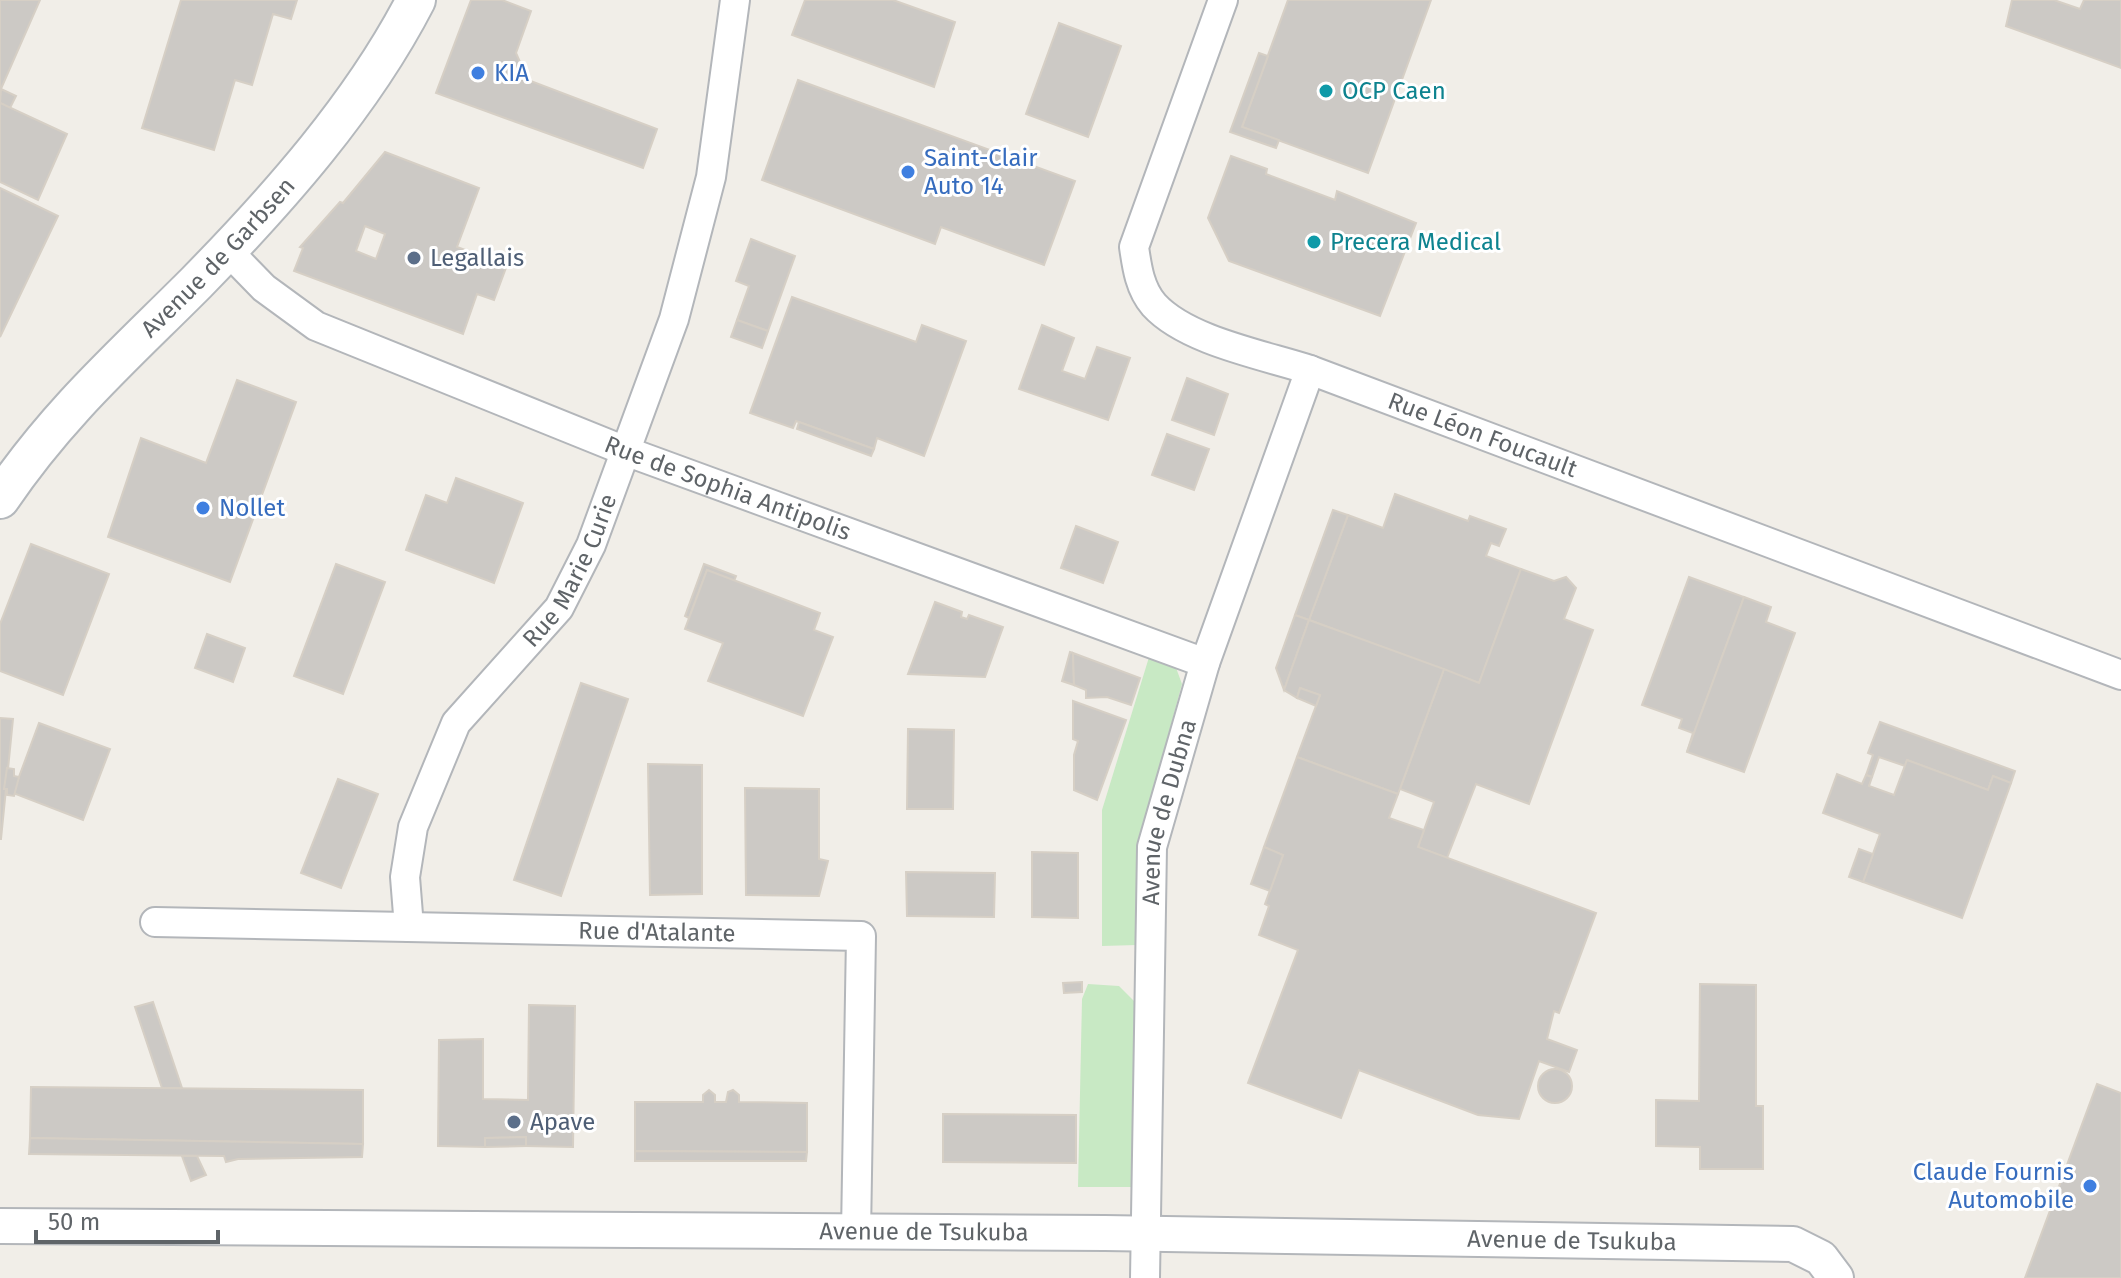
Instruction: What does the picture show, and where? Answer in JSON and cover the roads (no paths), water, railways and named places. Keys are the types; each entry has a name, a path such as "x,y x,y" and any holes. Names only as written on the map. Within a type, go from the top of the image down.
{"main road":[{"name":"Avenue de Garbsen","path":"0,499 29,456 73,403 227,250 296,172 367,81 416,0"}],"street":[{"name":"Rue Marie Curie","path":"409,927 405,877 413,827 456,723 559,608 591,545 628,452 674,319 711,177 735,0"},
{"name":"Rue Léon Foucault","path":"1223,0 1152,188 1134,247 1142,287 1154,305 1172,319 1219,342 1310,370 2121,675"},
{"name":"Rue de Sophia Antipolis","path":"227,250 264,288 316,326 628,452 1205,663"},
{"name":"Avenue de Dubna","path":"1145,1278 1152,847 1205,663 1310,370"},
{"name":"Rue d'Atalante","path":"155,922 861,936 856,1233"},
{"name":"Avenue de Tsukuba","path":"0,1226 1146,1234 1793,1244 1821,1258 1836,1278"}],"place":[{"name":"KIA","path":"478,73"},
{"name":"OCP Caen","path":"1326,91"},
{"name":"Saint-Clair Auto 14","path":"908,172"},
{"name":"Precera Medical","path":"1314,242"},
{"name":"Legallais","path":"414,258"},
{"name":"Nollet","path":"203,508"},
{"name":"Apave","path":"514,1122"},
{"name":"Claude Fournis Automobile","path":"2090,1186"}]}
